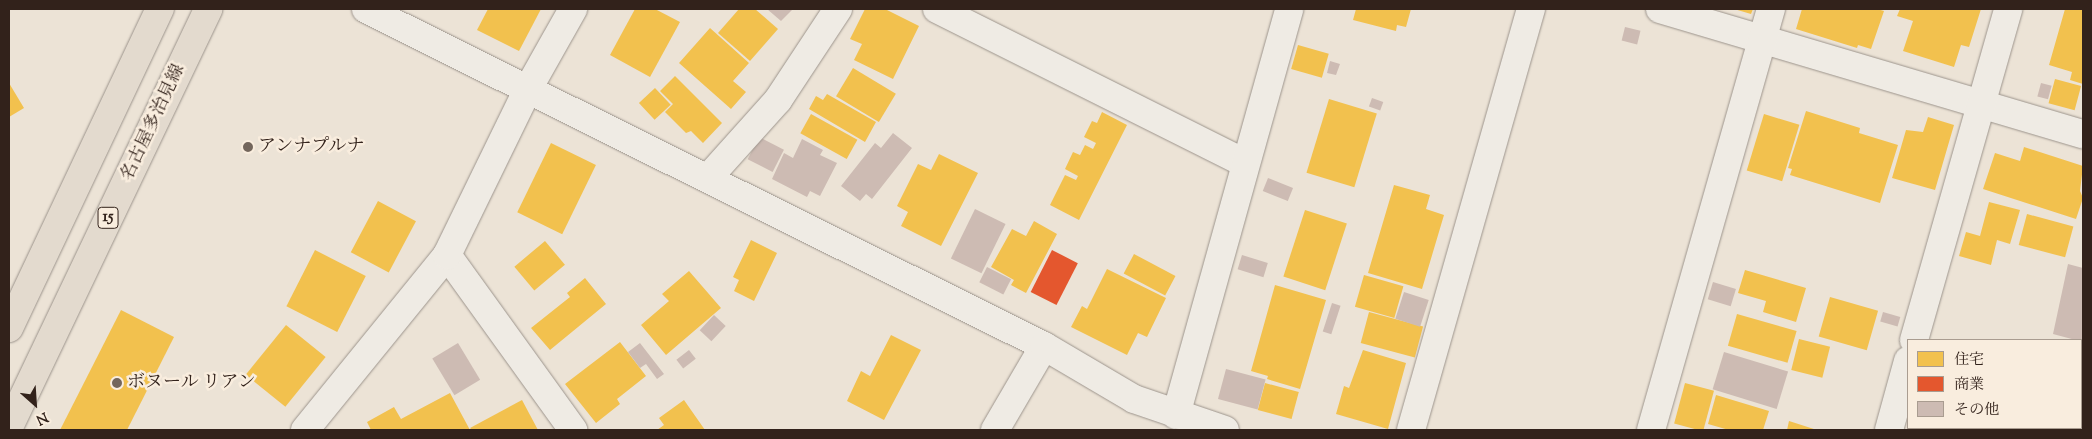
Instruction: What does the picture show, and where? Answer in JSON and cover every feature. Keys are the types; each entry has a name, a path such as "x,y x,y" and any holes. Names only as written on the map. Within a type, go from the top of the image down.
{"main road":[{"path":"9,328 160,9"},
{"name":"名古屋多治見線","path":"9,427 208,9"}],"street":[{"path":"366,9 1044,346 1134,399 1176,415 1225,430"},
{"path":"305,430 447,255 528,89 573,9"},
{"path":"708,178 778,100 838,9"},
{"path":"937,9 1244,163"},
{"path":"1176,415 1244,163 1289,9"},
{"path":"1411,430 1531,9"},
{"path":"1660,9 2083,134"},
{"path":"1651,430 1771,9"},
{"path":"1914,339 2008,9"},
{"path":"447,255 573,430"},
{"path":"995,430 1044,346"},
{"path":"1889,430 1907,365"}],"building: 住宅":[{"path":"488,9 541,9 519,51 477,30"},
{"path":"635,9 655,9 680,22 650,77 610,55"},
{"path":"739,9 755,9 778,29 750,61 718,33"},
{"path":"865,9 885,9 919,26 893,79 854,60 862,44 850,39"},
{"path":"1356,9 1411,9 1406,27 1397,25 1396,31 1353,20"},
{"path":"1734,9 1753,9 1751,14"},
{"path":"1802,9 1877,9 1884,11 1871,49 1858,45 1857,48 1796,29"},
{"path":"1900,9 1981,9 1969,47 1961,45 1954,67 1903,51 1913,21 1897,16"},
{"path":"2065,9 2083,9 2083,84 2070,80 2072,72 2049,65"},
{"path":"710,28 749,63 733,81 746,92 731,109 679,63"},
{"path":"1298,45 1329,54 1322,78 1291,69"},
{"path":"853,68 896,94 879,122 836,96"},
{"path":"675,76 722,123 703,143 691,131 686,133 665,112 673,104 660,91"},
{"path":"2055,79 2081,86 2075,110 2049,103"},
{"path":"9,83 24,108 9,117"},
{"path":"655,88 671,105 655,120 639,103"},
{"path":"827,94 876,122 865,142 809,109 816,96 823,100"},
{"path":"1329,99 1377,114 1354,187 1306,173"},
{"path":"1806,111 1860,128 1859,133 1898,145 1880,203 1790,175 1792,169 1788,168"},
{"path":"1102,112 1127,125 1079,220 1050,205 1065,175 1076,180 1078,176 1065,169 1073,152 1080,155 1085,145 1093,149 1096,143 1084,137 1092,121 1097,123"},
{"path":"811,114 857,140 847,159 800,133"},
{"path":"1764,114 1799,125 1782,181 1747,170"},
{"path":"1928,117 1954,125 1935,190 1892,178 1906,130 1923,132"},
{"path":"551,143 596,165 562,234 517,212"},
{"path":"2024,147 2083,166 2080,191 2083,198 2076,219 1983,189 1995,153 2020,161"},
{"path":"939,154 978,173 941,246 901,226 908,212 897,206 918,164 931,170"},
{"path":"1394,185 1430,195 1426,209 1444,215 1422,289 1368,273"},
{"path":"378,201 416,221 389,272 351,252"},
{"path":"1989,202 2020,210 2010,244 1997,240 1991,265 1959,256 1966,232 1980,236"},
{"path":"1305,210 1347,224 1325,290 1283,277"},
{"path":"2027,214 2073,226 2065,257 2019,245"},
{"path":"1034,221 1057,234 1026,293 1011,285 1014,280 991,267 1012,229 1026,236"},
{"path":"751,240 777,253 754,301 734,291 739,280 733,277"},
{"path":"545,241 565,265 534,290 514,267"},
{"path":"315,250 366,276 337,332 286,306"},
{"path":"1134,254 1175,276 1165,295 1124,273"},
{"path":"1107,269 1166,298 1147,337 1138,333 1127,355 1071,327 1082,306 1087,309"},
{"path":"1745,270 1806,288 1796,322 1763,312 1766,301 1738,293"},
{"path":"689,271 721,308 666,355 641,325 669,301 662,294"},
{"path":"1364,275 1403,286 1394,318 1355,307"},
{"path":"585,278 606,304 550,350 531,328 570,297 567,293"},
{"path":"1275,285 1326,300 1300,389 1267,379 1268,376 1251,371"},
{"path":"1830,297 1878,311 1867,350 1819,336"},
{"name":"ボヌール リアン","path":"121,310 174,337 127,430 60,430"},
{"path":"1369,312 1423,326 1415,357 1361,343"},
{"path":"1737,314 1797,331 1788,363 1728,346"},
{"path":"286,325 326,357 285,407 246,375"},
{"path":"891,335 921,350 884,420 847,401 861,371 870,376"},
{"path":"1799,339 1830,347 1822,378 1791,370"},
{"path":"620,342 646,376 617,399 620,404 596,423 565,384"},
{"path":"1363,350 1406,363 1388,429 1336,414 1344,386 1349,388"},
{"path":"1265,383 1299,392 1292,419 1258,410"},
{"path":"1685,383 1714,391 1703,430 1674,424"},
{"path":"450,393 470,430 371,430 367,422 394,407 401,419"},
{"path":"1716,395 1769,411 1763,430 1729,430 1708,424"},
{"path":"522,400 538,430 472,430 470,428"},
{"path":"684,400 705,430 657,430 664,425 659,418"},
{"path":"2082,420 2083,430 2025,430 2082,429"},
{"path":"1789,421 1817,430 1787,430"}],"building: 商業":[{"path":"1052,250 1078,263 1057,305 1031,292"}],"building: その他":[{"path":"767,9 793,9 781,21"},
{"path":"1625,27 1641,31 1637,44 1622,41"},
{"path":"1330,61 1340,64 1336,75 1327,73"},
{"path":"2041,83 2052,86 2048,99 2037,97"},
{"path":"1372,98 1383,102 1380,111 1369,106"},
{"path":"893,133 912,148 872,199 866,194 860,201 841,186 875,143 881,148"},
{"path":"759,137 784,150 773,172 748,159"},
{"path":"802,139 823,150 820,155 837,163 820,196 810,191 807,197 772,179 784,153 793,158"},
{"path":"1268,178 1293,188 1288,201 1263,191"},
{"path":"975,209 1006,224 981,273 951,258"},
{"path":"1242,255 1268,263 1263,277 1238,269"},
{"path":"2068,264 2083,268 2083,342 2082,339 2072,339 2053,334"},
{"path":"987,267 1011,279 1003,294 979,282"},
{"path":"1713,282 1736,289 1731,306 1708,299"},
{"path":"1404,292 1429,300 1420,327 1395,319"},
{"path":"1332,303 1341,306 1331,334 1323,332"},
{"path":"1883,312 1900,317 1898,327 1880,322"},
{"path":"714,315 726,326 711,341 700,330"},
{"path":"458,343 480,380 454,395 432,358"},
{"path":"640,343 664,374 657,379 646,364 640,368 628,352"},
{"path":"689,350 696,359 683,369 676,360"},
{"path":"1724,352 1788,372 1777,409 1713,389"},
{"path":"1226,369 1266,380 1258,410 1218,399"},
{"path":"1966,429 1969,430 1933,430"}],"place":[{"name":"アンナプルナ","path":"248,147"},
{"name":"ボヌール リアン","path":"117,383"}]}
